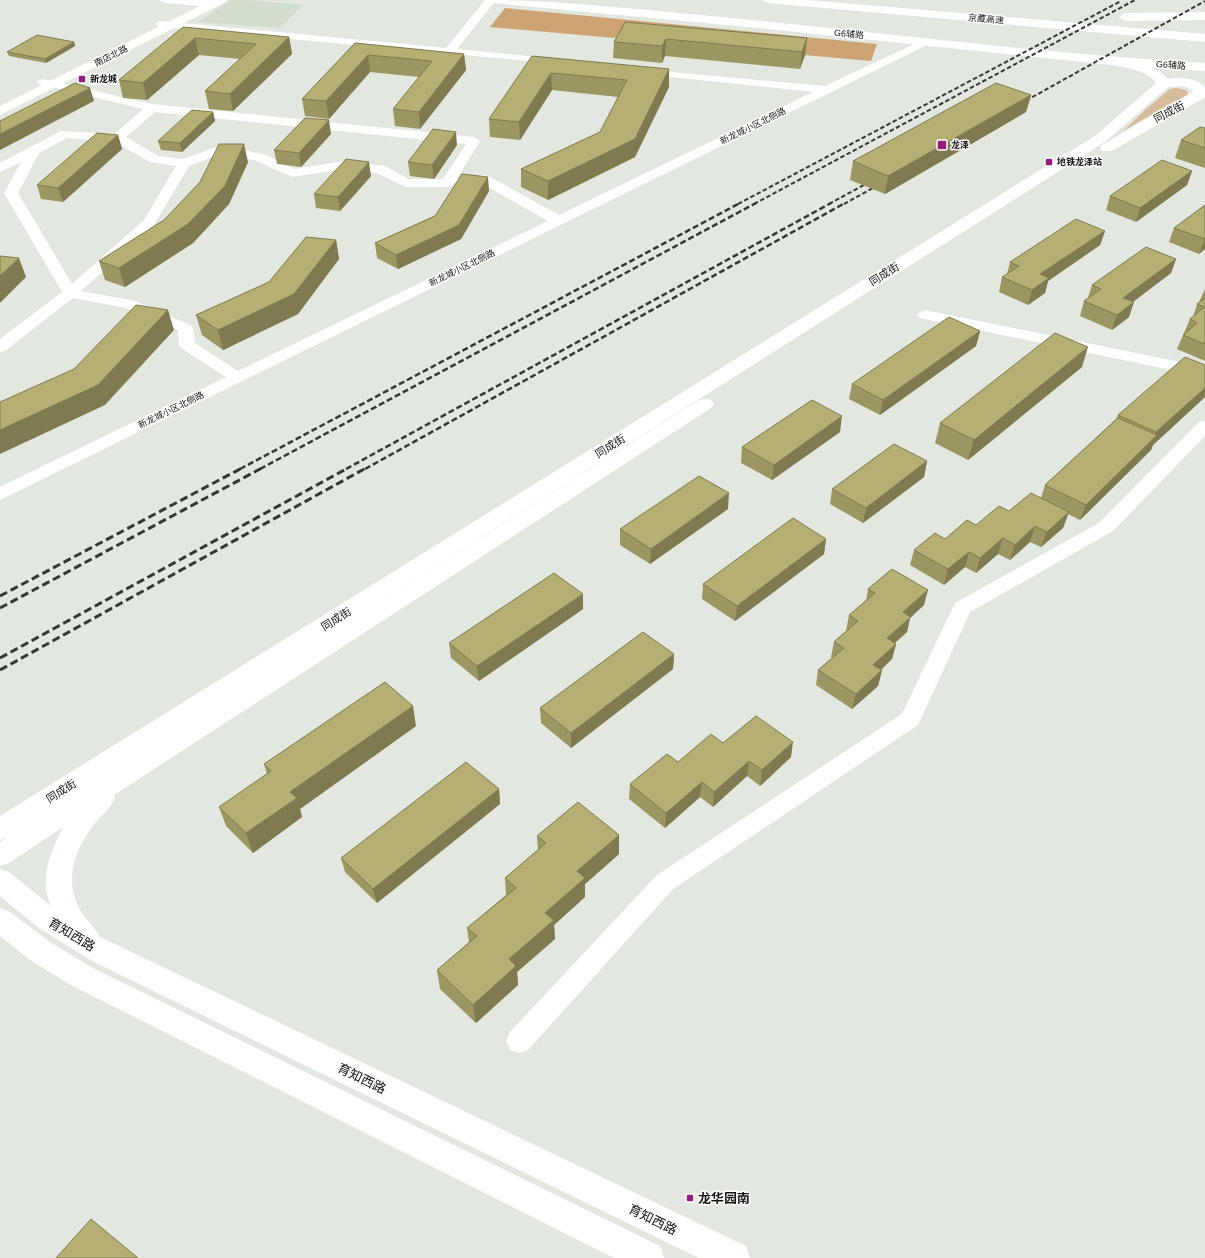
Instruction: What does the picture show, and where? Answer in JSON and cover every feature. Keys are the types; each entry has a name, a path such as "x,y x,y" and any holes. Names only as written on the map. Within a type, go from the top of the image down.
{"main road":[{"path":"165,0 211,1"},
{"name":"G6辅路","path":"492,0 768,25 1111,61 1205,68"},
{"name":"京藏高速","path":"768,0 1205,38"},
{"name":"南店北路","path":"0,103 48,83 211,1"},
{"path":"1205,16 1121,17 1205,24"},
{"path":"1048,24 1205,47"},
{"path":"1111,61 1126,63 1150,72 1162,80 1161,86"},
{"path":"1161,86 1174,81 1194,85 1201,91 1201,95"},
{"name":"南店北路","path":"0,111 48,83"},
{"name":"同成街","path":"0,829 1100,139 1161,86"},
{"name":"同成街","path":"0,855 1121,139 1201,95"},
{"path":"102,952 77,928 60,900 58,890 59,871 67,844 86,816 115,787 182,738"},
{"name":"育知西路","path":"0,880 43,917 66,933 102,952 734,1258"},
{"path":"0,920 40,951 81,976"},
{"path":"0,940 14,944 81,976 648,1258"}],"street":[{"path":"449,51 492,0"},
{"path":"165,25 566,63"},
{"name":"新龙城小区北侧路","path":"0,494 925,42"},
{"path":"629,70 827,90"},
{"path":"48,83 152,108 474,141 447,183"},
{"path":"118,138 152,108"},
{"path":"0,168 65,134 118,138 155,159 184,163 222,149 261,158 292,173 345,165 380,169 406,183 447,183 483,179 559,221"},
{"path":"34,150 11,193 70,293 130,304 185,328 187,345 238,378"},
{"path":"0,347 70,293 149,222 184,163"},
{"path":"926,315 1205,372"},
{"path":"519,1041 665,882 910,719 962,608 1106,527 1205,426"}],"shaded area":[{"path":"230,0 250,0 304,5 279,28 198,22"},
{"path":"505,8 877,44 871,61 490,27"},
{"path":"1176,88 1186,90 1188,93 1185,98 1171,103 1123,131 1170,89"}],"building":[{"path":"625,22 807,38 802,52 666,39 662,46 614,42"},
{"path":"183,27 289,37 230,94 205,91 256,44 195,38 143,83 119,80"},
{"path":"37,35 74,42 45,59 7,52"},
{"path":"355,43 464,54 419,112 393,109 432,61 368,55 326,101 302,99"},
{"path":"532,56 669,69 635,139 548,181 521,169 600,132 627,80 551,73 519,122 489,119"},
{"path":"75,83 90,88 0,134 0,121"},
{"path":"996,83 1031,95 888,176 853,161"},
{"path":"192,110 213,112 180,143 158,141"},
{"path":"305,118 329,120 299,153 274,150"},
{"path":"1200,127 1205,128 1205,148 1181,140"},
{"path":"433,129 456,132 432,165 408,162"},
{"path":"97,133 118,135 58,188 37,185"},
{"path":"219,144 244,144 225,186 188,224 119,268 99,261 164,220 200,182"},
{"path":"346,159 369,162 338,197 314,194"},
{"path":"1162,160 1192,171 1140,208 1110,196"},
{"path":"462,174 488,177 459,225 396,255 375,243 435,216"},
{"path":"1205,205 1205,239 1174,228"},
{"path":"1076,219 1105,231 1040,274 1049,278 1032,290 1002,277 1019,266 1010,262"},
{"path":"306,237 336,240 294,294 218,330 196,315 269,282"},
{"path":"1146,247 1176,259 1123,298 1134,302 1117,315 1084,301 1101,289 1092,285"},
{"path":"0,256 19,258 0,276"},
{"path":"1205,298 1205,344 1183,335 1197,323 1190,319 1204,307 1197,304"},
{"path":"136,305 168,310 98,385 0,430 0,402 74,369"},
{"path":"949,317 980,331 883,400 852,384"},
{"path":"1055,333 1088,347 974,440 940,423"},
{"path":"1185,357 1205,365 1205,388 1156,432 1118,415"},
{"path":"812,400 842,416 774,465 742,447"},
{"path":"1118,418 1157,435 1086,505 1045,485"},
{"path":"894,444 927,461 866,508 832,489"},
{"path":"699,476 729,493 651,549 620,529"},
{"path":"1031,493 1069,512 1047,532 1035,526 1015,545 1003,538 980,558 969,552 948,569 914,550 935,533 945,539 967,520 976,525 999,506 1009,511"},
{"path":"793,518 826,539 737,606 703,584"},
{"path":"892,569 928,590 903,612 911,617 887,638 896,644 873,665 882,670 856,694 818,670 844,648 834,642 858,621 849,615 875,593 868,589"},
{"path":"554,573 583,594 477,666 449,643"},
{"path":"643,632 674,654 571,733 540,708"},
{"path":"385,682 413,706 290,792 297,798 246,833 219,807 271,771 264,764"},
{"path":"756,716 793,742 762,770 749,761 714,792 702,782 666,813 630,784 667,754 678,762 711,734 723,743"},
{"path":"466,762 499,789 373,889 341,858"},
{"path":"578,802 619,835 577,871 585,878 545,913 554,920 509,959 516,966 473,1005 437,970 477,936 467,928 516,888 505,878 546,843 537,836"},
{"path":"91,1219 138,1258 56,1258"}],"railway":[{"path":"754,204 1135,0"},
{"path":"738,204 1121,1"},
{"path":"1020,104 1205,1"},
{"path":"829,204 873,180"},
{"path":"844,204 882,183"},
{"path":"240,469 740,203"},
{"path":"260,469 756,203"},
{"path":"346,469 831,203"},
{"path":"365,469 845,203"},
{"path":"0,596 242,468"},
{"path":"0,608 262,468"},
{"path":"0,658 348,468"},
{"path":"0,670 366,468"}],"place":[{"name":"新龙城","path":"82,79"},
{"name":"龙泽","path":"942,145"},
{"name":"地铁龙泽站","path":"1049,162"},
{"name":"龙华园南","path":"690,1198"}]}
